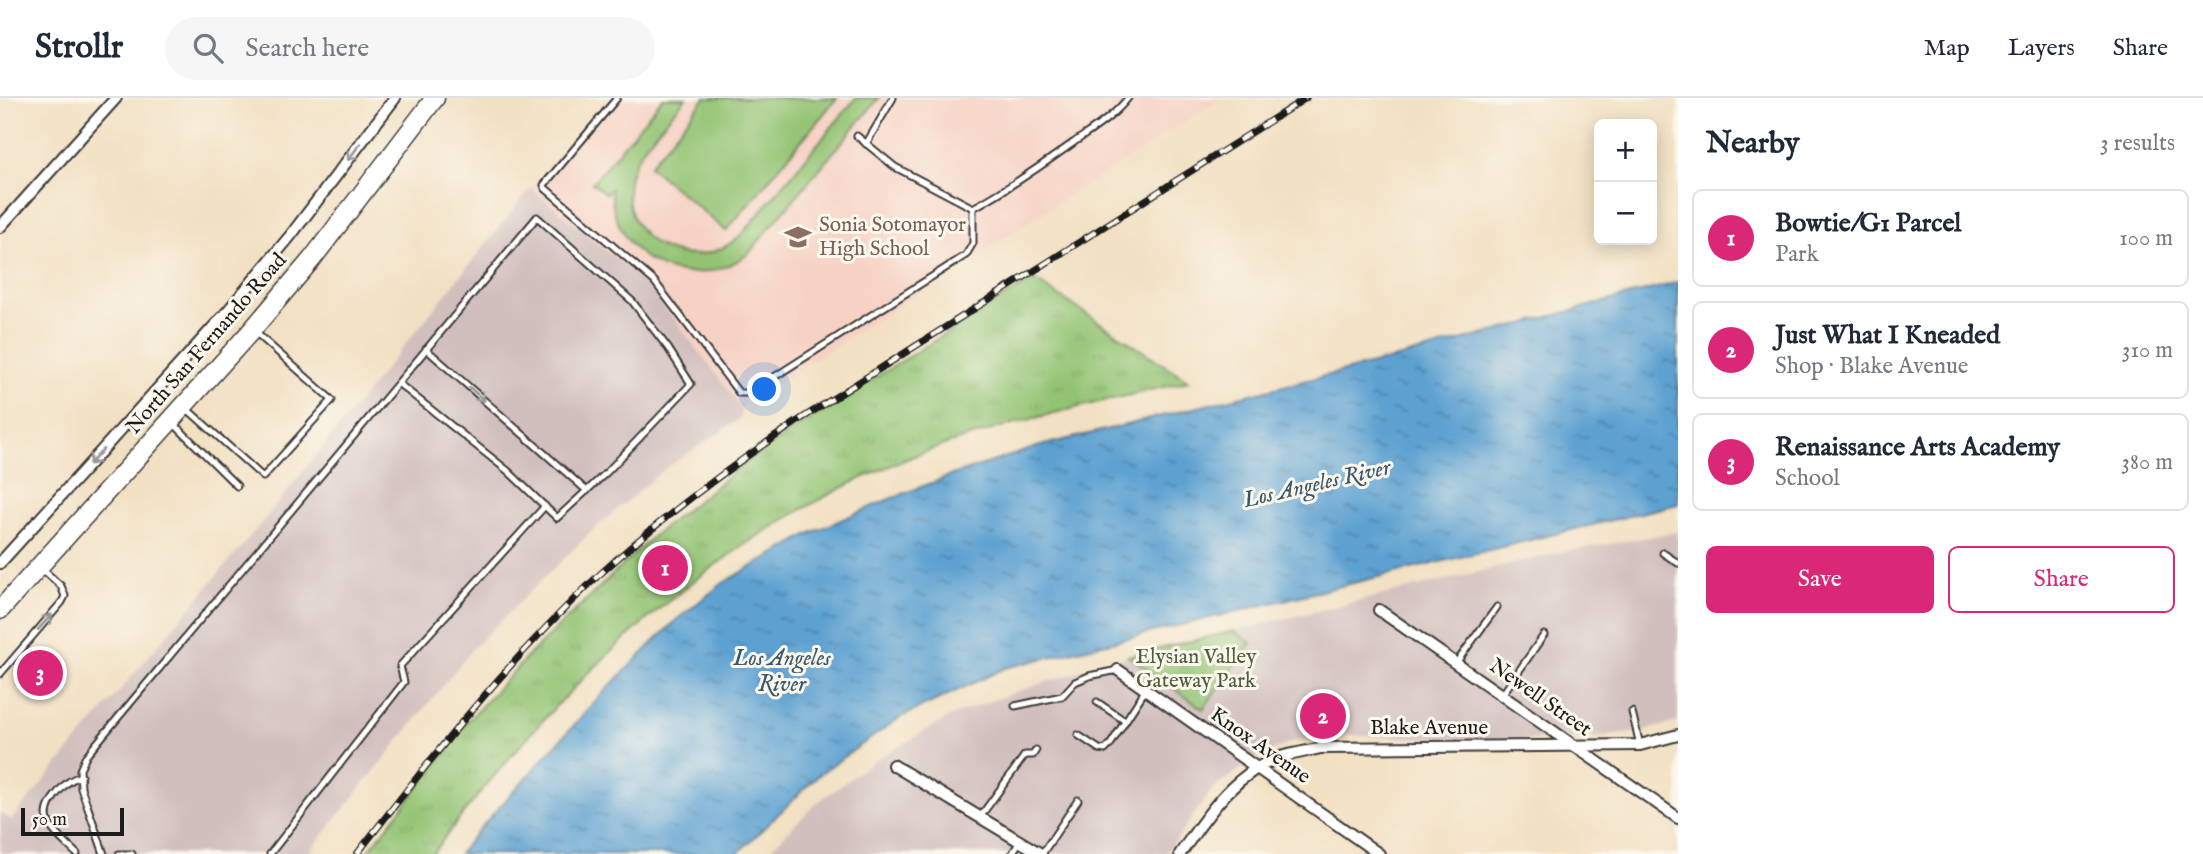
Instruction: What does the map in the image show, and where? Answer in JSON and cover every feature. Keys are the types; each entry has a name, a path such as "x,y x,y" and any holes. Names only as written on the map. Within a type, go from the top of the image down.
{"main road":[{"name":"North San Fernando Road","path":"0,610 252,330 312,259 435,98"}],"street":[{"path":"0,227 116,98"},
{"name":"North San Fernando Road","path":"0,563 228,311 291,235 395,98"},
{"name":"Newell Street","path":"1379,610 1678,818"},
{"name":"Knox Avenue","path":"1118,670 1379,854"},
{"name":"Blake Avenue","path":"1180,854 1215,804 1241,779 1282,757 1321,748 1640,745 1678,735"},
{"path":"893,765 1042,854"}],"lane":[{"path":"617,98 544,185 545,188 654,281 739,393 749,393 966,255 974,243 973,208"},
{"path":"866,144 893,98"},
{"path":"973,208 1051,159 1119,110 1128,98"},
{"path":"857,136 895,167 973,208"},
{"path":"104,854 81,788 80,770 86,756 426,349 537,217 632,301 668,348 691,384 607,472 557,518 508,471 398,383"},
{"path":"184,406 263,477 332,400 252,330"},
{"path":"426,349 587,491"},
{"path":"171,421 237,486"},
{"path":"270,854 404,682 400,666 545,506"},
{"path":"1663,552 1678,563"},
{"path":"0,674 65,596 61,586 39,566"},
{"path":"1456,663 1497,607"},
{"path":"1502,695 1544,635"},
{"path":"1015,706 1062,696 1075,681 1118,670"},
{"path":"1077,735 1105,750 1146,689"},
{"path":"1097,702 1125,721"},
{"path":"1632,712 1640,745"},
{"path":"980,817 1025,755 1033,755 1036,750"},
{"path":"77,854 50,826 46,811 66,783 80,776"},
{"path":"1042,854 1078,800"},
{"path":"1012,854 1020,841"},
{"path":"119,854 132,854"}],"shaded area":[{"name":"Sonia Sotomayor High School","path":"607,98 1222,98 741,407 649,286 531,189"},
{"path":"531,188 649,286 741,407 741,418 666,468 594,529 473,648 308,854 0,854 0,812 11,820 268,515"},
{"path":"1678,532 1678,722 1637,732 1599,737 1510,741 1336,735 1292,742 1257,757 1212,790 1166,854 765,854 817,803 875,760 951,716 1018,691 1128,656 1203,709 1250,642 1234,631 1562,552"}],"green space":[{"path":"663,98 686,98 654,135 633,166 629,200 635,220 647,237 663,248 682,254 703,254 724,247 743,233 856,98 879,98 748,254 725,267 702,272 680,272 658,265 640,253 625,236 615,215 611,189 606,194 592,183"},
{"path":"705,98 837,98 726,231 649,166"},
{"path":"1033,279 1189,381 1050,414 948,444 914,456 841,489 772,527 707,571 646,620 588,674 533,731 481,791 432,854 366,854 447,751 463,726 530,654 652,537 750,459 806,421"},
{"name":"Elysian Valley Gateway Park","path":"1234,631 1251,643 1203,709 1128,656"}],"water":[{"name":"Los Angeles River","path":"1678,282 1678,504 1005,668 901,717 821,773 737,854 459,854 604,692 675,621 723,583 811,533 952,475 1040,446 1397,358"}],"railway":[{"path":"357,854 442,746 533,641 598,576 672,512 804,417 1306,98"}],"place":[{"name":"Sonia Sotomayor High School","path":"798,237"},
{"name":"Bowtie/G1 Parcel","path":"665,568"},
{"name":"Renaissance Arts Academy","path":"40,673"},
{"name":"Just What I Kneaded","path":"1323,716"}]}
